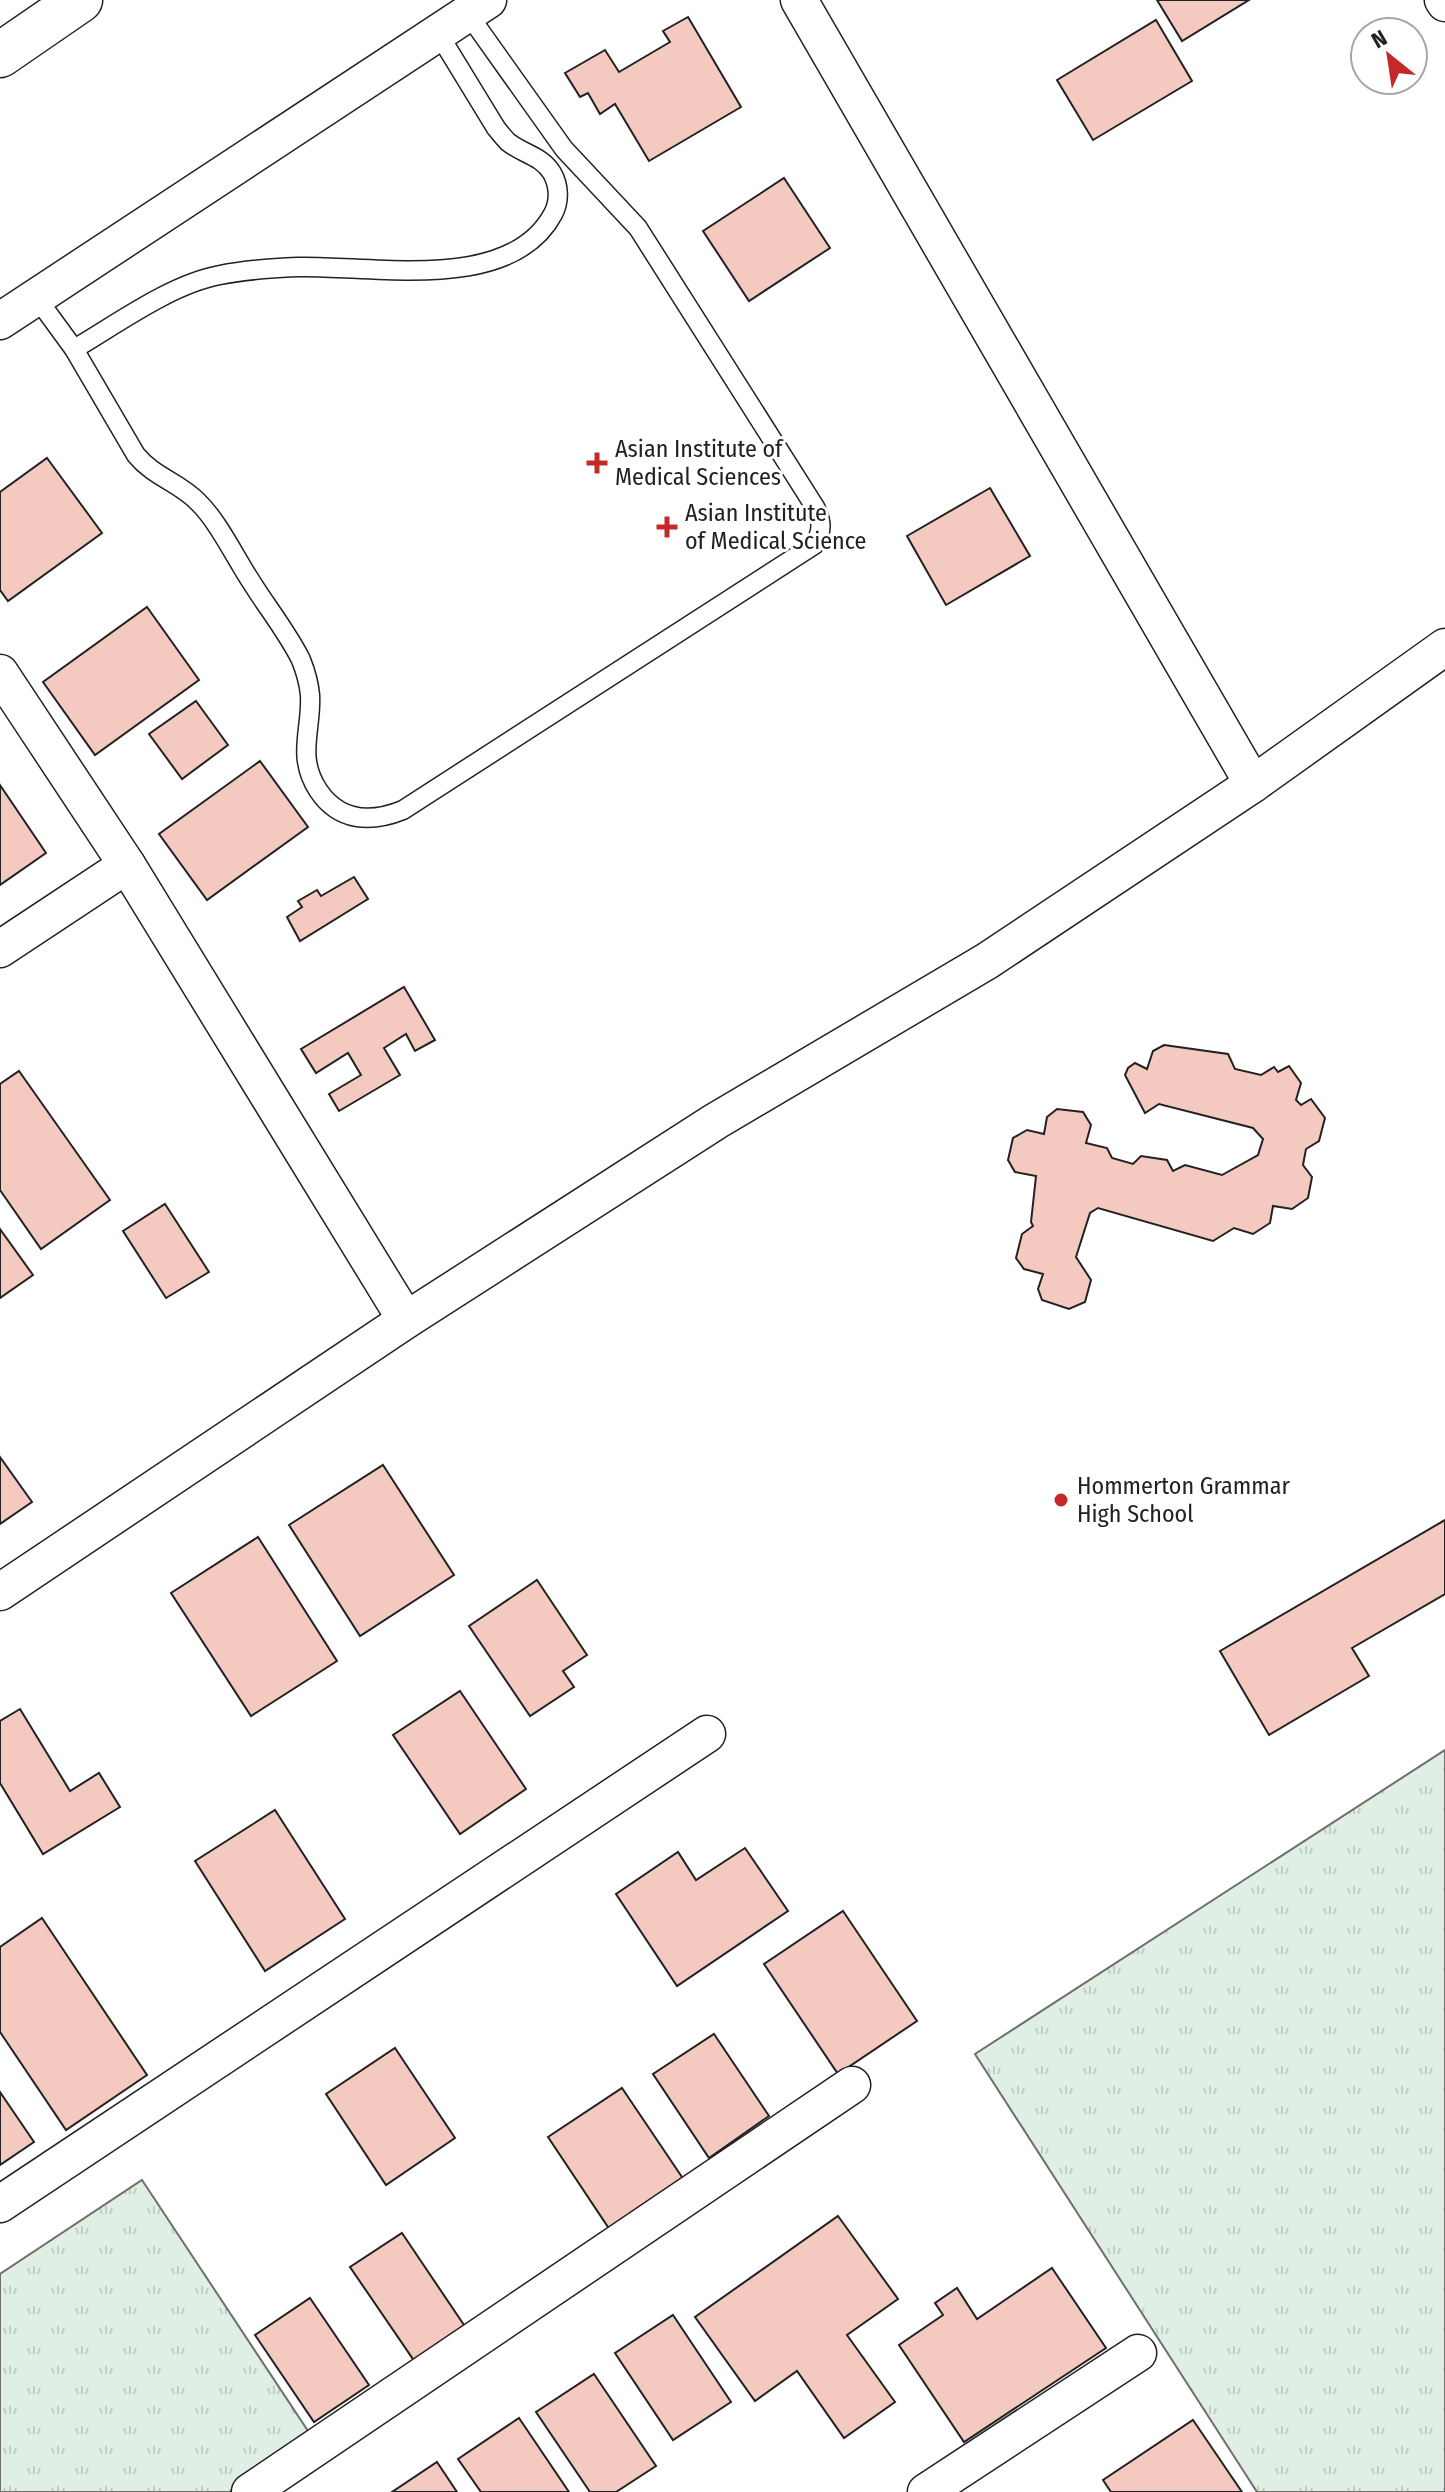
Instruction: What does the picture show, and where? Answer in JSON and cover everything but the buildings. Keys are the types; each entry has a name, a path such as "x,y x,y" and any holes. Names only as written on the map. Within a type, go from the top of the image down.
{"main road":[{"path":"0,55 80,0"}],"street":[{"path":"799,0 1253,784"},
{"path":"0,321 465,16"},
{"path":"0,1592 406,1320 716,1121 987,961 1253,784 1445,647"},
{"path":"0,673 127,865 406,1320"},
{"path":"0,949 127,865"},
{"path":"0,2204 707,1734"},
{"path":"250,2492 852,2085"},
{"path":"926,2492 1138,2353"}],"lane":[{"path":"74,349 168,294 218,275 297,267 423,271 457,267 493,260 527,244 545,229 557,206 558,188 553,174 543,162 507,141 496,128 465,16"},
{"path":"36,297 74,349 136,455 159,477 199,503 301,660 310,696 306,759 311,776 319,792 339,810 361,819 384,818 403,810 814,545 820,537 822,520 815,507 638,228 564,149 465,16"}],"green space":[{"path":"1445,1750 1445,2492 1257,2492 975,2054"},
{"path":"142,2180 312,2437 229,2492 0,2492 0,2274"}],"place":[{"name":"Asian Institute of Medical Sciences","path":"597,463"},
{"name":"Asian Institute of Medical Science","path":"667,527"},
{"name":"Hommerton Grammar High School","path":"1061,1500"}]}
